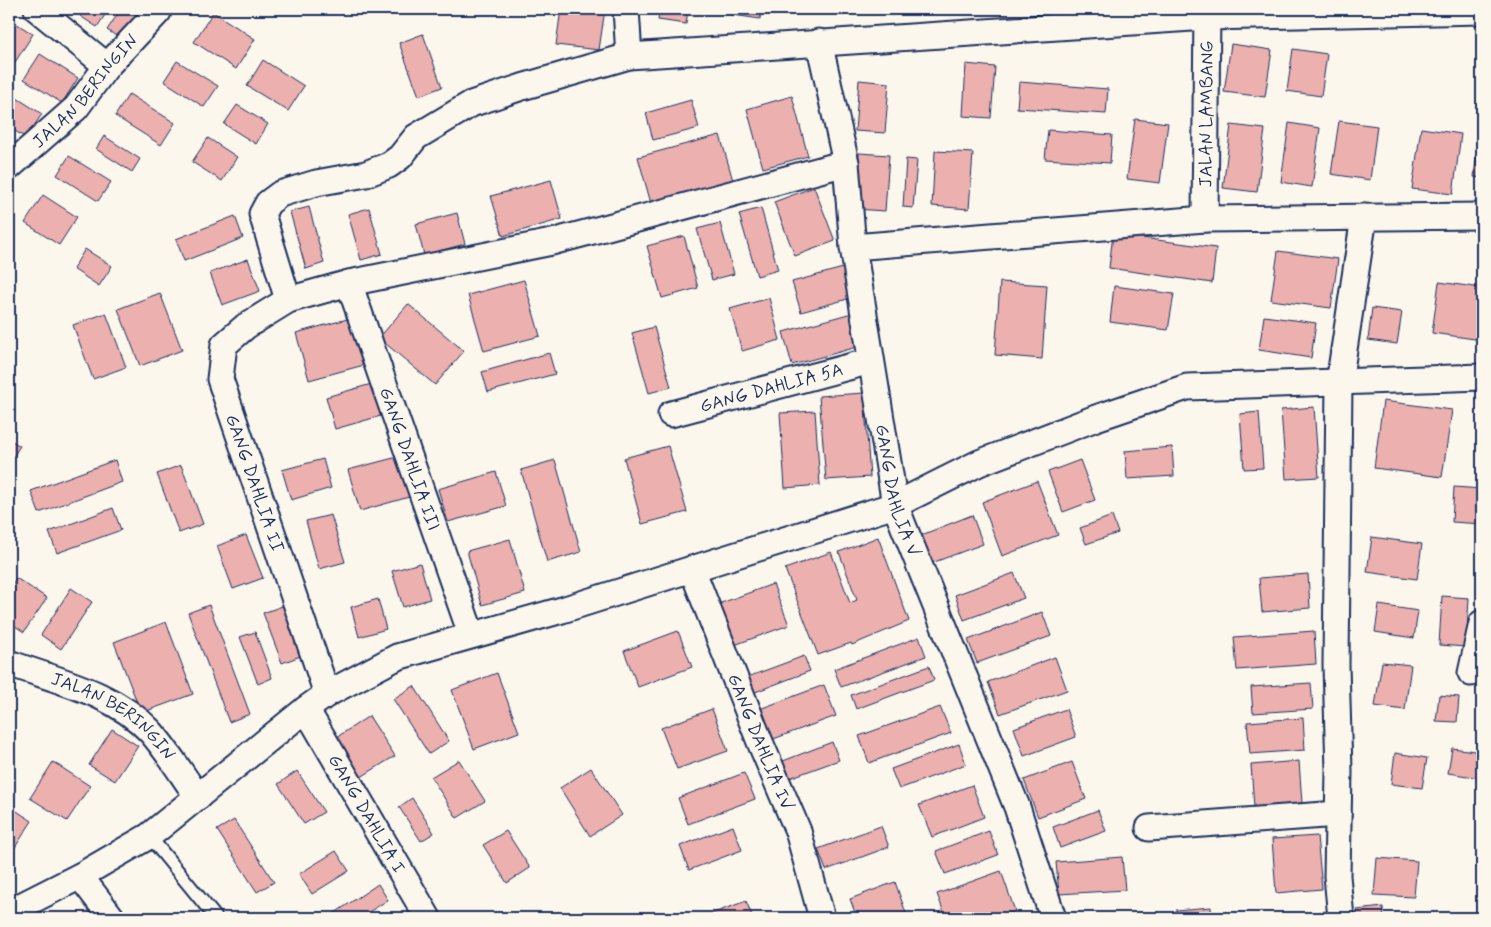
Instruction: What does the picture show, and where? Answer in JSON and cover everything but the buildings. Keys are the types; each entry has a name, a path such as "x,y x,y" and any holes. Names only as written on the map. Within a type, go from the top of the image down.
{"street":[{"path":"37,9 107,66"},
{"path":"626,9 629,56"},
{"path":"288,300 262,214 268,203 280,194 366,174 389,165 400,157 416,137 471,104 522,86 629,56 1207,13 1482,11"},
{"name":"JALAN BERINGIN","path":"9,167 76,108 107,66 158,12"},
{"name":"JALAN LAMBANG","path":"1205,218 1207,13"},
{"name":"GANG DAHLIA V","path":"818,42 846,163 853,247 895,505 1017,807 1053,918"},
{"name":"GANG DAHLIA II","path":"327,694 220,379 224,345 246,326 288,300 349,283 552,242 846,163"},
{"path":"853,247 1205,218 1482,216"},
{"path":"1341,918 1337,876 1338,383 1364,217"},
{"name":"GANG DAHLIA III","path":"349,283 471,634"},
{"name":"GANG DAHLIA 5A","path":"670,414 871,361"},
{"path":"9,912 80,876 149,836 306,709 327,694 396,657 471,634 562,610 895,505 978,463 1096,418 1188,387 1482,377"},
{"name":"GANG DAHLIA IV","path":"692,569 760,742 798,832 822,918"},
{"path":"1471,673 1482,623"},
{"name":"JALAN BERINGIN","path":"9,663 89,692 118,705 149,731 198,797"},
{"name":"GANG DAHLIA I","path":"306,709 428,918"},
{"path":"1149,828 1338,814"},
{"path":"80,876 112,918"}],"lane":[{"path":"149,836 216,918"}]}
